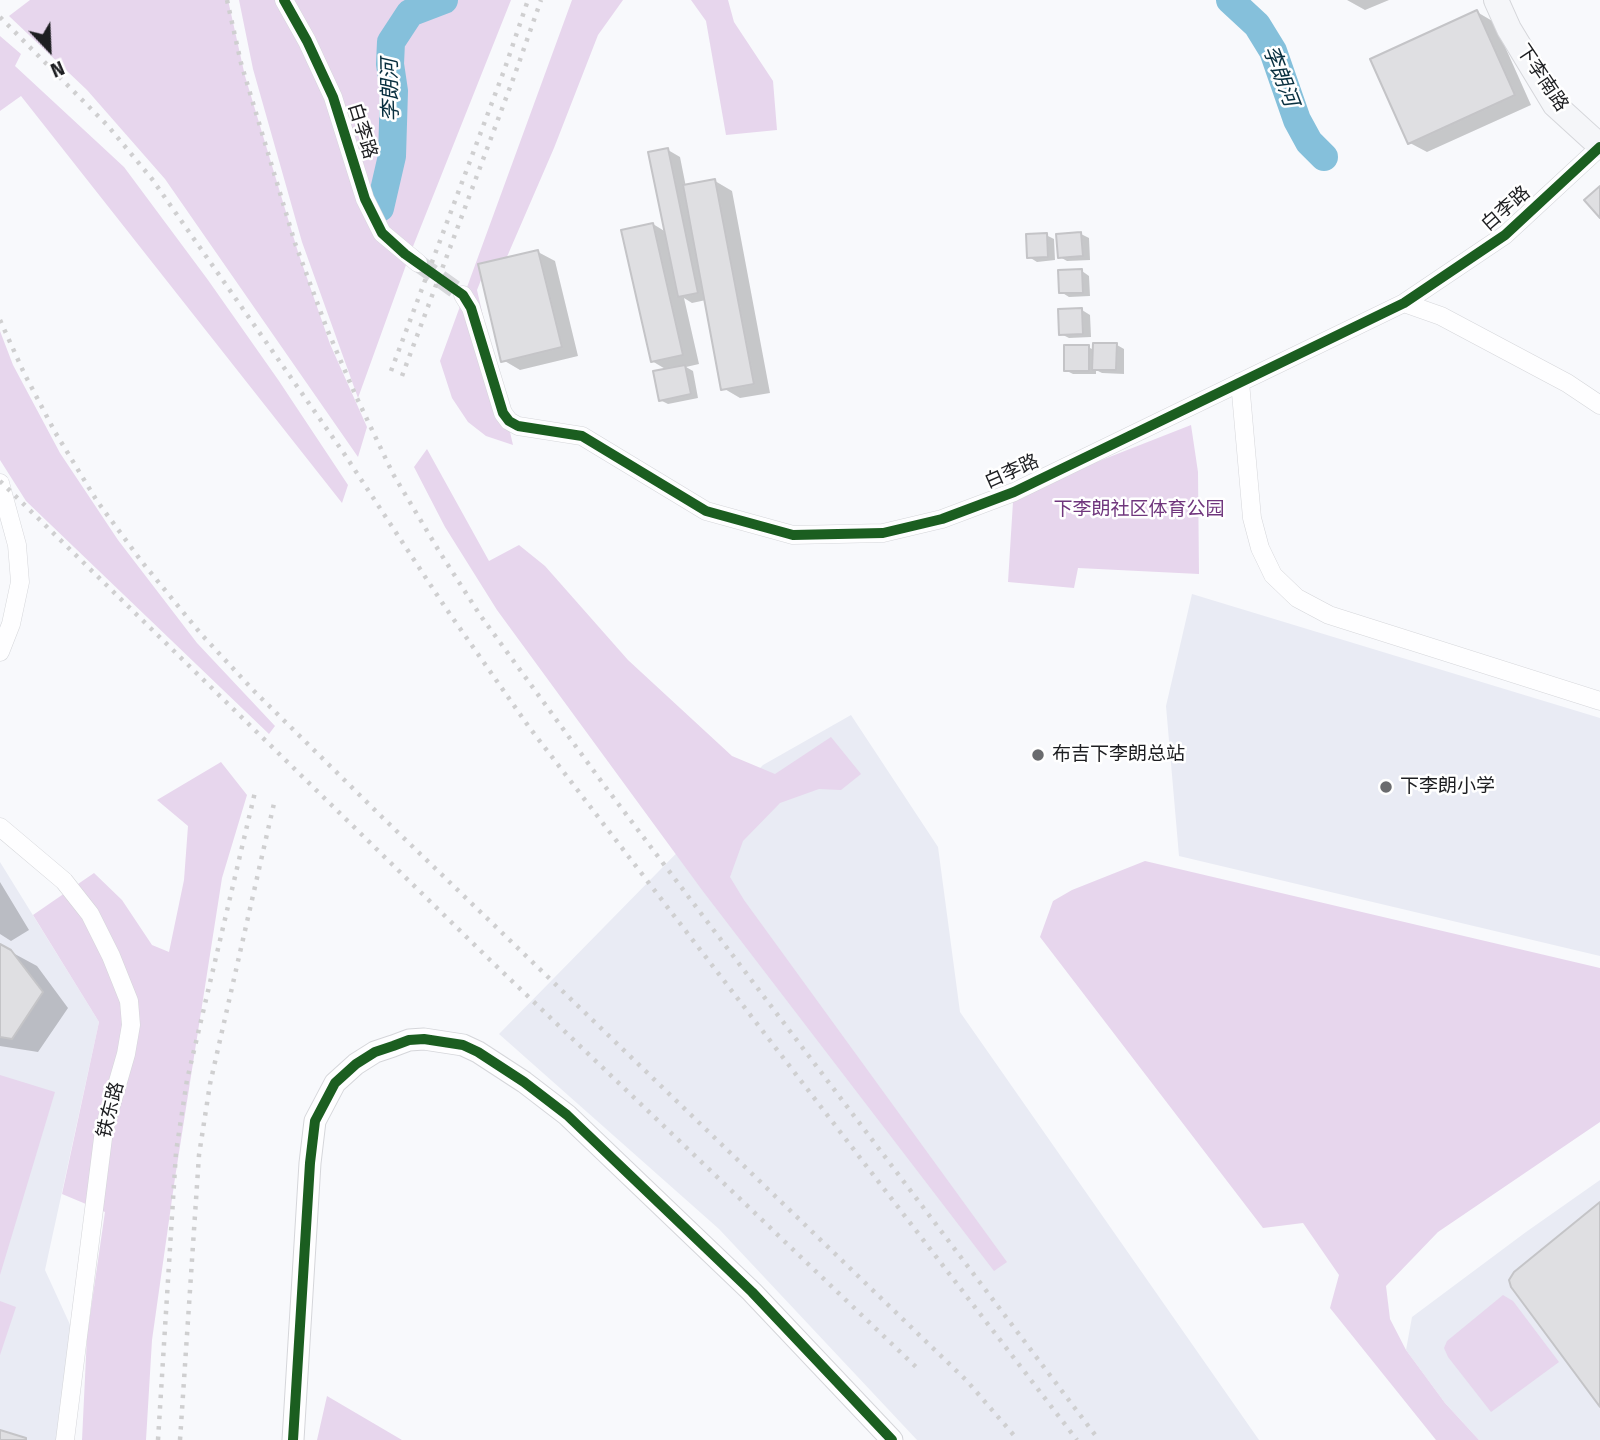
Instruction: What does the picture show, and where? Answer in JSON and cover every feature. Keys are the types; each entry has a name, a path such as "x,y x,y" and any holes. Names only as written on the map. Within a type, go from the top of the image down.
{"main road":[{"name":"下李南路","path":"1496,0 1509,29 1555,105 1600,147"}],"street":[{"name":"白李路","path":"284,0 333,97 365,199 382,233 418,263"},
{"name":"白李路","path":"463,295 471,309 503,413 509,421 518,426 582,436 706,511 793,536 883,533 942,519 1014,492 1404,303 1505,235 1600,147"},
{"path":"1404,303 1441,316 1567,383 1600,405"},
{"path":"1240,382 1252,518 1260,548 1273,575 1297,598 1329,615 1600,701"},
{"path":"0,483 17,545 20,582 12,624 0,652"},
{"name":"铁东路","path":"0,827 64,881 90,914 129,1001 131,1025 126,1054 104,1130 65,1440"},
{"path":"293,1440 315,1121 335,1083 356,1064 375,1052 409,1041 424,1040 463,1045 478,1052 567,1115 752,1292 892,1440"}],"shaded area":[{"name":"下李朗小学","path":"1192,594 1600,718 1600,956 1179,856 1166,706"},
{"path":"851,715 938,847 960,1012 1259,1440 917,1440 719,1229 499,1034 763,765"},
{"path":"0,862 99,1022 45,1270 72,1329 60,1440 0,1440"},
{"path":"1600,1180 1600,1440 1479,1440 1445,1403 1406,1350 1412,1317"}],"green space":[{"path":"30,0 228,0 245,76 298,252 330,344 367,427 358,457 165,179 87,90 9,16"},
{"path":"239,0 511,0 410,254 358,398 302,242 253,69"},
{"path":"572,0 623,0 598,35 554,148 503,266 485,270 477,290 513,445 486,436 468,422 452,398 440,361"},
{"path":"691,0 728,0 734,22 773,81 777,130 726,135 706,21"},
{"path":"0,36 21,54 15,66 124,167 208,280 348,485 342,503 21,96 0,111"},
{"path":"0,331 13,365 60,453 118,540 197,643 275,726 269,734 26,501 0,460"},
{"name":"下李朗社区体育公园","path":"1191,425 1198,472 1199,574 1078,568 1074,588 1008,582 1013,502 1089,465"},
{"path":"427,449 489,561 519,545 545,566 628,660 732,756 775,774 831,737 861,774 841,790 819,789 780,803 743,841 730,877 1007,1262 994,1271 702,890 497,610 445,527 414,467"},
{"path":"221,762 247,795 222,878 175,1178 152,1340 146,1440 82,1440 87,1336 105,1212 62,1194 99,1022 33,915 94,873 122,900 152,945 169,952 184,880 188,826 157,800"},
{"path":"1145,861 1600,968 1600,1122 1438,1232 1386,1286 1390,1319 1406,1350 1445,1403 1479,1440 1436,1440 1330,1308 1339,1275 1303,1223 1263,1228 1040,937 1053,901 1072,890"},
{"path":"0,1075 55,1092 0,1275"},
{"path":"1503,1295 1513,1301 1559,1362 1491,1412 1448,1357 1444,1348 1447,1341"},
{"path":"0,1301 16,1307 0,1355"},
{"path":"327,1396 402,1440 317,1440"}],"building":[{"path":"1477,10 1515,95 1408,144 1370,59"},
{"path":"668,148 698,293 678,297 648,152"},
{"path":"715,179 754,384 721,390 683,185"},
{"path":"1600,186 1600,218 1584,200"},
{"path":"653,223 683,355 651,362 621,230"},
{"path":"1081,232 1083,256 1058,258 1056,234"},
{"path":"1047,233 1048,257 1027,258 1026,234"},
{"path":"538,250 562,347 501,362 478,264"},
{"path":"1082,269 1083,293 1059,293 1058,270"},
{"path":"1082,308 1083,334 1059,335 1058,309"},
{"path":"1093,343 1117,343 1116,370 1092,370"},
{"path":"1064,345 1089,345 1089,371 1064,371"},
{"path":"685,365 691,394 659,401 653,371"},
{"path":"0,944 11,950 43,992 12,1039 0,1037"},
{"path":"1600,1202 1600,1407 1511,1287 1509,1280 1514,1272"},
{"path":"0,1430 26,1438 26,1440 0,1440"}],"waterway":[{"name":"李朗河","path":"380,208 392,156 394,91 390,64 391,42 410,13 444,0"},
{"name":"李朗河","path":"1230,0 1257,25 1273,51 1297,120 1309,142 1324,157"}],"tunnel":[{"path":"418,263 463,295"}],"railway":[{"path":"227,0 241,63 295,243 327,329 393,474 439,551 480,615 604,785 1099,1440"},
{"path":"391,371 528,0"},
{"path":"402,376 541,0"},
{"path":"0,17 108,126 152,179 343,452 445,607 529,727 1077,1440"},
{"path":"0,320 55,432 97,501 142,562 201,634 254,691 383,818 967,1381 1018,1440"},
{"path":"0,481 489,959 917,1368"},
{"path":"158,1440 176,1152 187,1080 255,792"},
{"path":"180,1440 199,1155 210,1084 275,799"}],"cycle path":[{"path":"284,0 333,97 365,199 382,233 405,254 463,295 471,308 503,413 509,421 518,426 582,436 706,511 793,535 883,533 942,519 1014,492 1404,303 1505,235 1600,147"},
{"path":"293,1440 315,1121 335,1083 356,1064 375,1052 409,1040 424,1039 463,1045 478,1052 567,1115 752,1292 892,1440"}],"place":[{"name":"布吉下李朗总站","path":"1038,755"},
{"name":"下李朗小学","path":"1386,787"}]}
